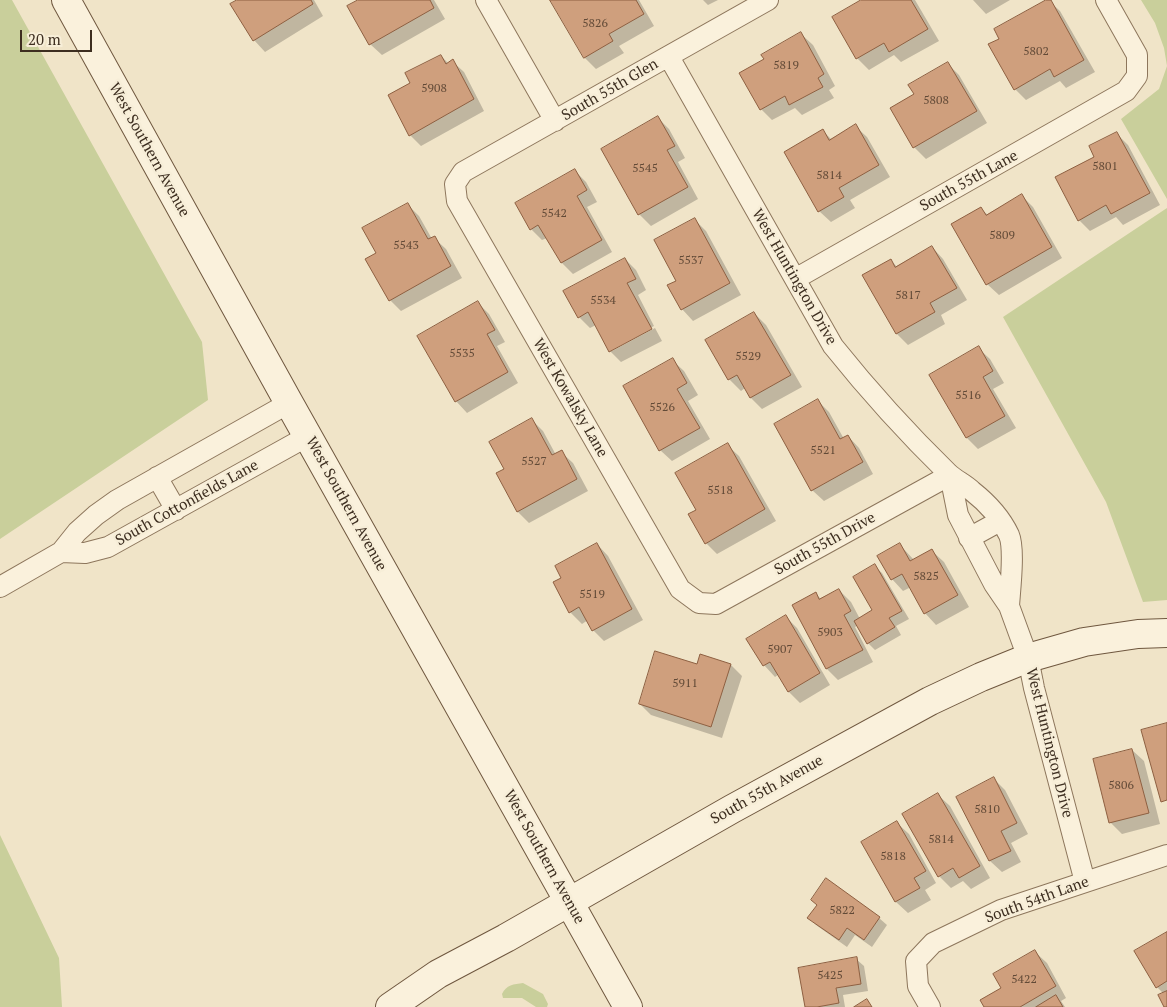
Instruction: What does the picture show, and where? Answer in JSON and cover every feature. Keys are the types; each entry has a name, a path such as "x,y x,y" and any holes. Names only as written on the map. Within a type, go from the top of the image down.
{"main road":[{"name":"West Southern Avenue","path":"66,0 289,403 628,1007"},
{"name":"South 55th Avenue","path":"390,1007 438,974 506,938 740,804 930,701 981,676 1028,658 1084,642 1138,634 1167,633"}],"street":[{"path":"486,0 555,121"},
{"name":"South 55th Glen","path":"455,184 463,172 768,0"},
{"name":"South 55th Lane","path":"795,279 1126,91 1137,76 1137,55 1106,0"},
{"name":"West Huntington Drive","path":"670,56 833,346 867,389 950,475 973,491 1000,521 1010,536 1012,567 1009,606"},
{"name":"West Kowalsky Lane","path":"455,184 456,200 680,589 699,603"},
{"path":"0,587 61,552 96,515 117,500 289,403"},
{"name":"South Cottonfields Lane","path":"61,552 86,553 108,547 308,436"},
{"name":"West Huntington Drive","path":"950,475 958,515 994,584 1009,606 1028,658 1034,688 1085,882"},
{"name":"South 55th Drive","path":"699,603 716,604 950,475"},
{"path":"157,477 176,510"},
{"path":"969,538 1000,521"},
{"name":"South 54th Lane","path":"930,1007 918,986 916,961 933,943 1001,910 1167,855"}],"green space":[{"path":"0,0 12,0 202,342 208,400 0,539"},
{"path":"1141,0 1167,0 1167,66 1164,48 1155,23"},
{"path":"1167,66 1167,199 1121,119 1159,89"},
{"path":"1167,208 1167,600 1143,602 1106,502 1003,317"},
{"path":"0,835 59,958 62,1007 0,1007"},
{"path":"523,983 543,994 548,1004 547,1007 536,1007 522,998 503,998 502,994 508,987"}],"building":[{"path":"237,0 311,0 313,4 253,41 230,4"},
{"path":"358,0 430,0 434,8 369,45 347,6"},
{"path":"550,0 636,0 644,14 609,34 613,41 584,58"},
{"path":"861,0 911,0 928,29 889,52 884,43 856,59 832,17"},
{"path":"1046,0 1051,0 1084,60 1054,77 1050,69 1014,90 988,44 999,39 994,29"},
{"path":"801,32 824,74 818,78 823,87 789,105 785,96 760,110 739,73 764,59 761,55"},
{"path":"441,55 446,64 453,59 474,99 409,136 388,95 410,83 405,73"},
{"path":"948,62 977,111 913,148 890,108 914,94 908,85"},
{"path":"658,116 675,146 667,150 688,187 638,215 601,149"},
{"path":"856,124 879,165 839,188 844,197 818,212 784,152 823,129 829,140"},
{"path":"1117,132 1150,193 1111,214 1106,205 1078,221 1055,177 1094,157 1089,146"},
{"path":"575,169 587,190 577,196 602,240 561,263 538,225 530,230 515,203"},
{"path":"1022,194 1052,247 986,285 951,224 981,207 986,215"},
{"path":"408,203 428,239 435,236 451,266 389,301 365,259 376,253 362,228"},
{"path":"695,218 730,283 681,310 667,285 676,281 654,240"},
{"path":"932,246 957,288 930,303 935,312 896,334 862,275 891,259 895,267"},
{"path":"625,258 636,279 627,283 652,329 609,352 588,312 578,318 563,291"},
{"path":"478,301 495,330 487,334 508,372 455,402 417,336"},
{"path":"754,312 791,375 750,398 737,375 728,380 705,340"},
{"path":"979,346 993,371 983,377 1005,416 966,438 929,375"},
{"path":"673,358 687,383 677,389 700,428 659,451 623,386"},
{"path":"818,399 840,439 848,435 863,462 811,491 774,424"},
{"path":"532,418 552,455 562,450 577,479 517,512 496,473 504,469 489,442"},
{"path":"728,443 765,509 705,544 688,514 696,510 675,473"},
{"path":"597,543 632,609 592,631 579,607 569,613 553,582 561,578 555,566"},
{"path":"900,543 910,561 932,549 958,595 924,614 902,574 891,580 877,556"},
{"path":"875,564 902,611 889,618 895,627 867,644 854,621 872,610 853,577"},
{"path":"839,589 851,611 844,615 863,650 826,669 792,605 816,592 819,599"},
{"path":"786,615 820,673 788,692 770,662 763,666 746,639"},
{"path":"655,651 697,664 700,654 731,664 711,727 639,704"},
{"path":"1167,723 1167,800 1161,802 1141,730"},
{"path":"1132,749 1149,813 1109,823 1093,759"},
{"path":"994,777 1017,823 1001,831 1011,851 989,861 956,797"},
{"path":"938,793 980,866 959,878 953,868 938,877 902,814"},
{"path":"897,821 926,871 914,878 920,888 895,902 861,842"},
{"path":"826,878 880,917 864,940 847,928 839,940 807,918 817,905 811,900"},
{"path":"1167,932 1167,981 1156,988 1134,951"},
{"path":"1035,950 1056,986 1020,1007 984,1007 980,1000 1001,988 993,974"},
{"path":"857,957 861,984 836,988 839,1003 805,1007 798,968"},
{"path":"1167,991 1167,1007 1164,1007 1158,995"},
{"path":"1056,995 1063,1007 1036,1007"},
{"path":"867,999 872,1007 854,1007"}]}
